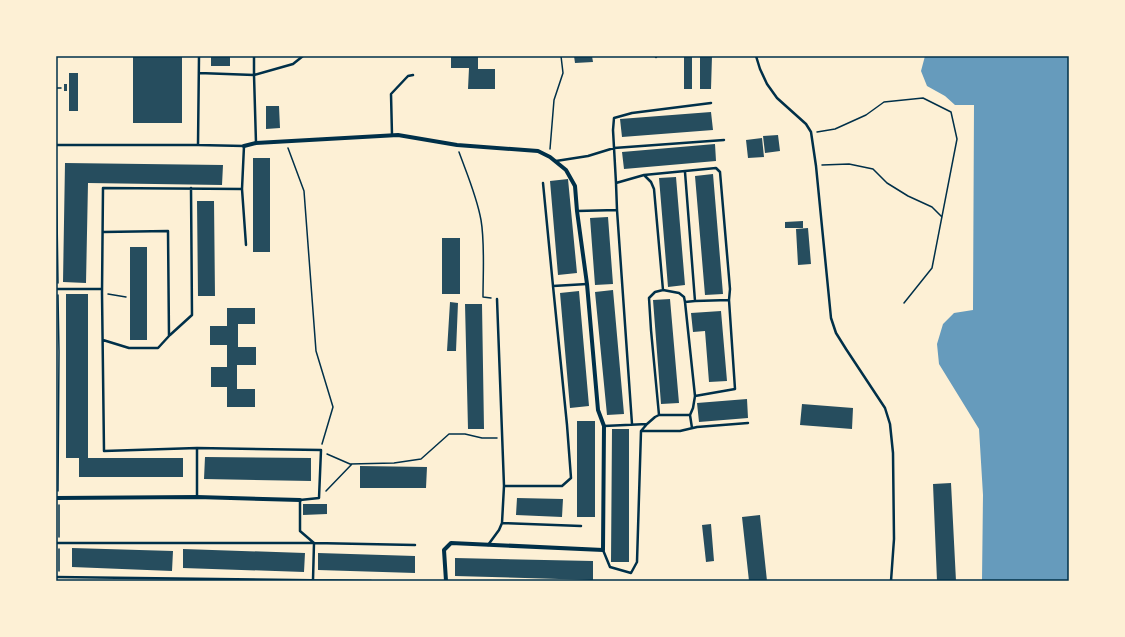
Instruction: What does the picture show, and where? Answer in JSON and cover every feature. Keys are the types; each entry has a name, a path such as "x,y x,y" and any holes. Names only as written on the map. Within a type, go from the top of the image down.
{"street":[{"path":"244,146 256,143 398,135 457,145 538,151 556,161 566,170 575,186 587,284 598,410 604,426 603,550 451,543 444,550 446,581"},
{"path":"57,498 197,497 300,500"}],"lane":[{"path":"198,145 199,56"},
{"path":"254,56 256,143"},
{"path":"199,73 254,75 292,64 303,56"},
{"path":"756,56 760,70 767,84 777,98 806,124 811,132 816,166 831,318 836,333 885,408 890,424 893,453 894,508 894,539 891,581"},
{"path":"392,135 391,94 408,76 413,75"},
{"path":"632,424 621,283 612,130 614,118 632,113 710,103"},
{"path":"556,161 588,156 614,148 724,140"},
{"path":"56,145 244,146 242,189 246,245"},
{"path":"616,183 644,176 716,168 720,172 730,289 728,300 735,390 695,396"},
{"path":"685,172 695,301"},
{"path":"644,176 651,182 654,189 663,290"},
{"path":"504,486 562,486 571,478 543,183"},
{"path":"242,189 103,188 102,291 104,451 197,448 320,450 319,498 300,500 300,531 314,543"},
{"path":"103,340 129,348 158,348 192,315 191,188"},
{"path":"577,211 617,210"},
{"path":"103,232 168,231 170,336"},
{"path":"553,286 587,284"},
{"path":"57,290 102,291"},
{"path":"659,415 649,298 655,292 663,290 679,293 684,297 695,396 693,408 690,414 692,428"},
{"path":"488,545 502,523 504,486 497,298"},
{"path":"685,302 728,300"},
{"path":"603,550 610,567 631,573 638,562 641,431 647,424 659,415 690,414"},
{"path":"641,431 680,431 697,427 748,423"},
{"path":"604,426 647,424"},
{"path":"197,448 197,497"},
{"path":"502,523 581,526"},
{"path":"57,542 415,545"},
{"path":"313,580 314,543"},
{"path":"57,577 371,581"}],"path":[{"path":"550,157 554,100 562,73 561,56"},
{"path":"56,88 62,88"},
{"path":"811,132 835,129 866,115 884,102 923,98 951,112 957,139 932,268 904,303"},
{"path":"285,142 304,191 316,351 333,407 320,450 330,456 350,464 394,463 421,459 449,434 465,434 482,438 503,438"},
{"path":"56,145 57,498 59,508 57,577"},
{"path":"457,145 478,204 482,220 483,297 497,298"},
{"path":"816,166 849,164 873,169 887,183 908,196 932,207 942,217"},
{"path":"102,291 126,297"},
{"path":"319,498 353,463"}],"water":[{"path":"925,56 1069,56 1069,581 982,581 983,495 979,429 939,364 937,344 943,324 954,313 973,310 974,105 955,105 945,96 927,86 921,71"}],"building":[{"path":"133,56 182,56 182,123 133,123"},
{"path":"211,56 230,56 230,66 211,66"},
{"path":"451,56 478,56 478,69 495,69 495,89 468,89 469,68 451,68"},
{"path":"574,56 592,56 593,62 575,63"},
{"path":"684,56 692,56 692,89 684,89"},
{"path":"700,56 712,56 711,89 700,89"},
{"path":"69,73 78,73 78,111 69,111"},
{"path":"64,84 67,84 67,91 64,91"},
{"path":"266,106 279,106 280,128 266,129"},
{"path":"711,112 713,130 622,137 620,119"},
{"path":"778,135 780,151 765,153 763,136"},
{"path":"762,138 764,157 748,158 746,140"},
{"path":"715,144 716,161 624,169 622,152"},
{"path":"253,158 270,158 270,252 253,252"},
{"path":"65,163 223,165 222,185 88,183 86,283 63,282"},
{"path":"713,174 723,294 705,295 695,176"},
{"path":"676,177 685,285 668,287 659,178"},
{"path":"568,179 577,273 558,275 550,181"},
{"path":"197,201 214,201 215,296 198,296"},
{"path":"608,217 613,284 595,285 590,218"},
{"path":"803,221 803,228 785,228 785,222"},
{"path":"808,228 811,264 798,265 796,229"},
{"path":"442,238 460,238 460,294 442,294"},
{"path":"130,247 147,247 147,340 130,340"},
{"path":"613,290 624,414 607,415 595,292"},
{"path":"579,291 589,406 570,408 560,293"},
{"path":"66,294 88,294 88,458 183,458 183,477 79,477 79,458 66,458"},
{"path":"670,299 679,403 661,404 653,300"},
{"path":"450,302 458,303 456,351 447,351"},
{"path":"465,304 482,304 484,429 468,429"},
{"path":"227,308 255,308 255,324 238,324 238,347 256,347 256,365 237,365 237,389 255,389 255,407 227,407 227,387 211,387 211,367 227,367 227,345 210,345 210,326 227,326"},
{"path":"721,311 727,381 709,382 705,331 693,332 691,313"},
{"path":"747,399 748,418 699,422 697,403"},
{"path":"802,404 853,408 852,429 800,425"},
{"path":"577,421 595,421 595,517 577,517"},
{"path":"612,429 629,429 629,562 611,562"},
{"path":"205,457 311,458 311,481 204,479"},
{"path":"360,466 427,467 426,488 360,488"},
{"path":"951,483 956,581 937,581 933,484"},
{"path":"517,498 563,499 562,517 516,515"},
{"path":"303,504 327,504 327,514 303,515"},
{"path":"760,515 767,581 749,581 742,517"},
{"path":"711,524 714,561 706,562 702,525"},
{"path":"72,548 173,551 172,571 72,567"},
{"path":"183,549 305,553 304,572 183,568"},
{"path":"318,553 415,556 415,573 318,570"},
{"path":"455,558 593,561 593,580 455,576"}]}
